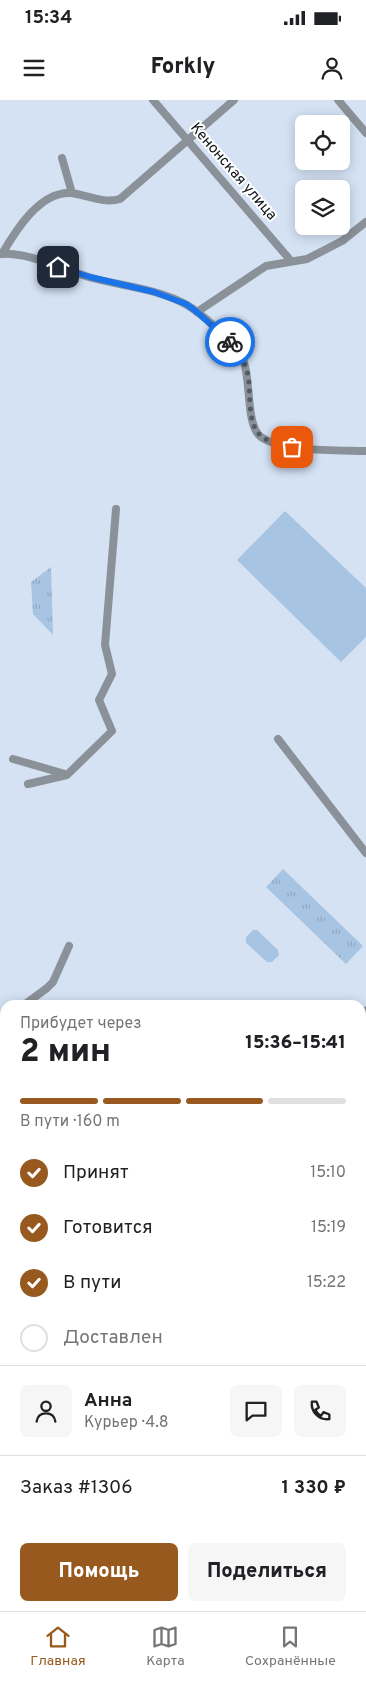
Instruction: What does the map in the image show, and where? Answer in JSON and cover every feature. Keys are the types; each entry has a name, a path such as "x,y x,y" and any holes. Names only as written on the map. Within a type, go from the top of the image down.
{"street":[{"name":"Кенонская улица","path":"153,100 292,261"},
{"path":"1,254 34,208 52,197 63,193 72,193 110,202 120,199 234,100"},
{"path":"338,100 366,133"},
{"path":"62,158 72,193"},
{"path":"197,312 266,266 307,259 342,241 366,222"},
{"path":"1,254 26,256 90,277 154,292 186,304 224,336 241,354 248,375 253,423 260,436 282,445 366,451"},
{"path":"28,784 67,775 112,731 99,700 112,674 105,646 116,509"},
{"path":"278,739 366,853"},
{"path":"13,759 67,775"},
{"path":"31,1000 53,982 69,946"}],"green space":[{"path":"285,511 366,588 366,637 341,662 237,560"},
{"path":"51,567 53,635 33,614 31,582"},
{"path":"283,869 363,946 346,964 266,887"},
{"path":"253,930 257,930 278,950 279,955 272,962 267,962 246,943 246,937"}],"way so far":[{"path":"230,342 241,354 248,375 250,403 255,429 260,436 270,441 292,447"}],"route":[{"path":"58,267 90,277 154,292 186,304 230,342"}]}
